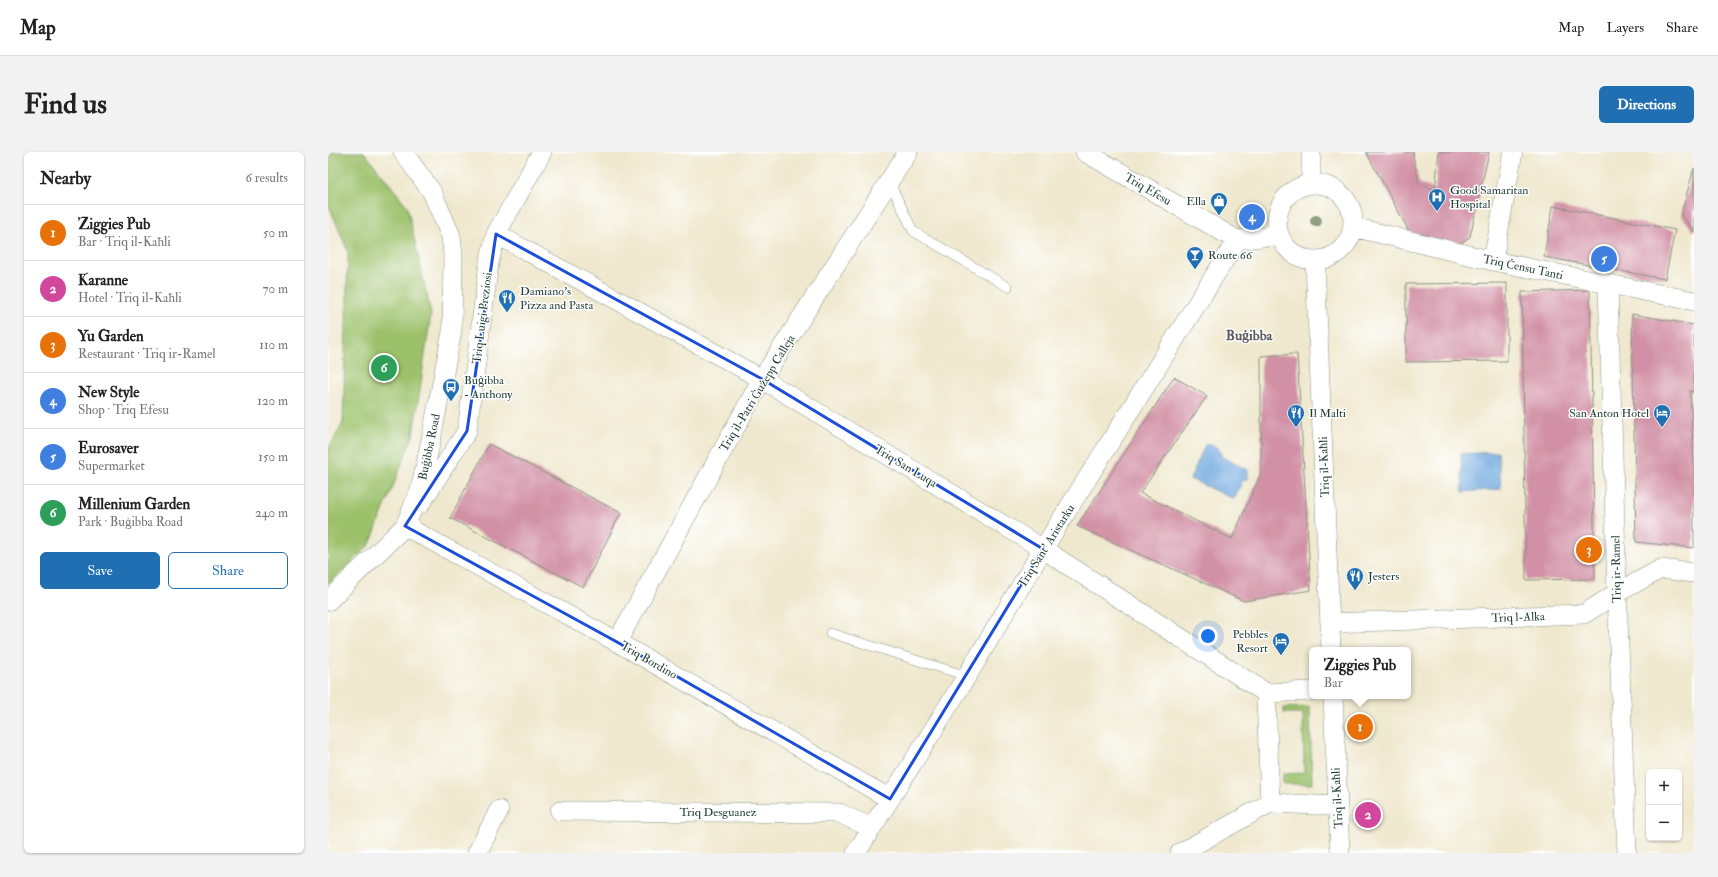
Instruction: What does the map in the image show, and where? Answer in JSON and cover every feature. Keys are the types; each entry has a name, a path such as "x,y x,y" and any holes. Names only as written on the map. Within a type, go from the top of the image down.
{"street":[{"name":"Buġibba Road","path":"328,601 405,526 420,490 452,331 453,255 451,236 432,192 403,152"},
{"name":"Triq Luigi Preziosi","path":"405,526 467,431 489,264 496,234 542,152"},
{"name":"Triq il-Patri Ġużepp Calleja","path":"617,642 762,379 890,183 908,152"},
{"name":"Triq Efesu","path":"1085,152 1237,240"},
{"path":"1311,152 1311,183"},
{"path":"1492,261 1513,152"},
{"path":"1311,183 1326,185 1338,191 1350,204 1353,217 1353,227 1349,240 1341,250 1329,258 1315,260 1302,258 1286,247 1279,235 1277,226 1278,212 1284,200 1298,187 1311,183"},
{"name":"Triq Ċensu Tanti","path":"1353,227 1492,261 1694,301"},
{"name":"Triq San Luqa","path":"496,234 762,379 1043,548 1266,693"},
{"path":"1237,240 1279,235"},
{"name":"Triq Sant' Aristarku","path":"856,853 967,676 1043,548 1237,240"},
{"name":"Triq il-Kaħli","path":"1315,260 1331,647"},
{"name":"Triq ir-Ramel","path":"1608,284 1616,593 1627,853"},
{"name":"Triq Bordino","path":"405,526 617,642 890,799"},
{"name":"Triq l-Alka","path":"1330,623 1584,614 1616,593 1661,569 1694,573"},
{"path":"1270,803 1266,693 1309,691"},
{"name":"Triq il-Kaħli","path":"1332,699 1340,853"},
{"path":"1180,853 1270,803 1338,806"},
{"path":"477,853 499,810"},
{"name":"Triq Desguanez","path":"560,811 839,813 872,828"}],"lane":[{"path":"890,183 913,231 1008,287"},
{"path":"830,633 967,676"}],"highlighted area":[{"path":"496,234 762,379 1043,549 890,799 617,642 405,526 467,431"}],"green space":[{"path":"328,152 364,152 407,206 431,314 413,436 370,544 328,585 328,449 343,423 348,252 328,203"},
{"path":"1310,707 1312,784 1283,784 1283,774 1304,773 1303,713 1284,713 1284,708"}],"water":[{"path":"1206,443 1218,448 1222,457 1248,470 1248,479 1243,480 1234,499 1190,479"},
{"path":"1498,452 1501,489 1463,492 1461,454"}],"building":[{"name":"Good Samaritan Hospital","path":"1366,152 1414,152 1413,155 1419,183 1435,190 1439,152 1489,152 1470,237 1457,245 1410,233"},
{"path":"1694,168 1694,232 1681,215"},
{"path":"1553,206 1675,230 1665,279 1544,257"},
{"path":"1507,283 1507,361 1406,362 1406,284"},
{"path":"1590,290 1595,579 1526,580 1522,292"},
{"name":"San Anton Hotel","path":"1632,314 1694,325 1694,392 1690,391 1694,465 1694,548 1636,542"},
{"path":"1297,354 1311,590 1244,601 1077,526 1174,377 1207,396 1140,493 1232,539 1261,473 1261,356"},
{"path":"489,444 621,513 583,587 450,518"}],"place":[{"name":"Good Samaritan Hospital","path":"1437,212"},
{"name":"Ella","path":"1219,216"},
{"name":"New Style","path":"1252,217"},
{"name":"Eurosaver","path":"1604,259"},
{"name":"Route 66","path":"1195,270"},
{"name":"Damiano's Pizza and Pasta","path":"507,313"},
{"name":"Millenium Garden","path":"384,368"},
{"name":"Buġibba - Anthony","path":"451,402"},
{"name":"Il Malti","path":"1296,428"},
{"name":"San Anton Hotel","path":"1662,428"},
{"name":"Yu Garden","path":"1589,550"},
{"name":"Jesters","path":"1355,591"},
{"name":"Pebbles Resort","path":"1281,656"},
{"name":"Ziggies Pub","path":"1360,727"},
{"name":"Karanne","path":"1368,815"}],"district":[{"name":"Buġibba","path":"1249,335"}]}
